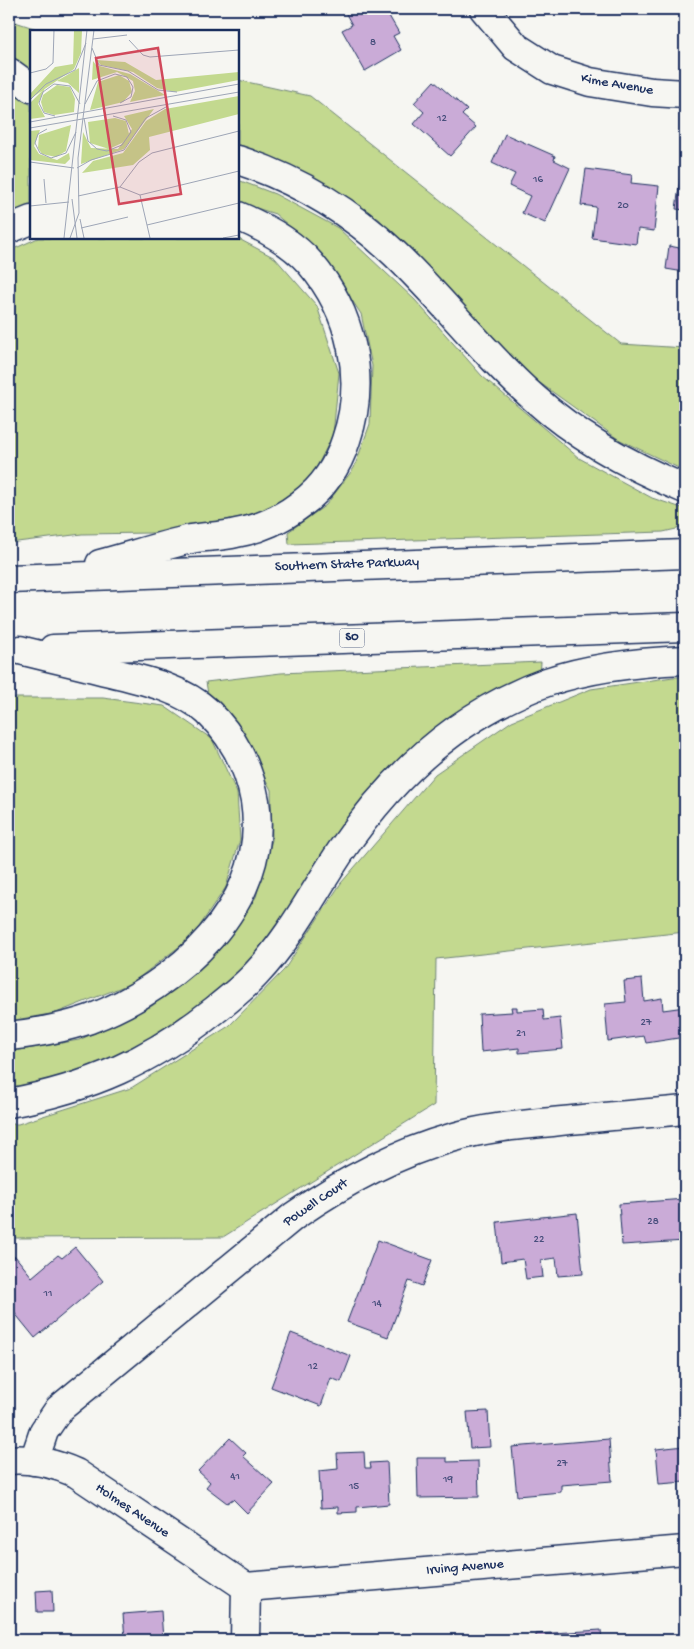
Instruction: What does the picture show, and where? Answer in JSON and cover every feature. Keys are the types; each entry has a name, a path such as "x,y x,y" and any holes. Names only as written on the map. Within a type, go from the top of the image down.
{"main road":[{"name":"Kime Avenue","path":"484,9 516,48 552,70 590,82 652,92 685,94"},
{"path":"9,72 30,87"},
{"path":"239,160 283,177 324,199 362,225 410,269 513,379 556,416 598,446 685,489"},
{"path":"54,577 193,538 237,533 272,521 303,503 326,480 342,454 354,414 356,394 354,358 343,318 321,278 308,261 272,231 239,216"},
{"path":"9,229 30,220"},
{"name":"Southern State Parkway","path":"9,579 685,554"},
{"name":"SO","path":"14,650 685,627"},
{"path":"9,1036 47,1030 88,1019 134,998 178,968 213,934 238,898 252,864 257,835 256,813 248,772 224,729 208,712 190,699 148,681 14,650"},
{"path":"9,1103 43,1097 77,1087 142,1060 172,1042 229,999 256,974 280,946 300,918 340,853 386,792 440,741 468,722 498,704 548,682 576,674 637,663 685,660"},
{"name":"Powell Court","path":"21,1460 44,1431 58,1409 294,1216 332,1190 371,1168 413,1150 487,1129 685,1110"},
{"name":"Holmes Avenue","path":"21,1460 63,1467 76,1473 246,1587"},
{"name":"Irving Avenue","path":"246,1587 685,1550"},
{"path":"245,1640 246,1587"}],"green space":[{"path":"9,20 40,30 30,30 30,73 9,57 12,47 9,40"},
{"path":"239,80 310,96 621,344 685,348 685,471 618,439 533,378 379,219 295,167 239,148"},
{"path":"9,89 30,104 30,207 9,215"},
{"path":"239,180 275,194 338,228 415,300 482,376 579,458 652,498 685,509 685,527 663,532 289,544 288,532 326,505 354,468 370,424 372,366 361,314 321,253 275,214 239,202"},
{"path":"36,239 239,239 275,258 317,306 339,373 333,435 310,480 269,517 218,532 82,534 9,543 9,251"},
{"path":"541,662 540,677 415,749 257,959 147,1048 71,1078 9,1091 9,1052 79,1040 152,1006 218,951 256,897 272,840 271,790 238,725 208,694 206,682 281,673"},
{"path":"673,677 685,677 685,932 436,959 434,1105 223,1237 9,1238 9,1124 18,1124 131,1088 229,1026 284,970 341,883 435,774 512,721 591,689"},
{"path":"9,698 103,698 164,706 212,739 237,793 240,840 226,887 193,936 132,983 56,1013 9,1021"}],"building":[{"path":"350,9 385,9 399,33 393,36 401,50 365,71 342,30 352,25 345,12"},
{"path":"434,81 467,110 462,115 476,127 450,156 414,124 424,112 414,103"},
{"path":"505,134 555,156 554,160 570,168 545,223 522,213 530,196 509,186 515,174 492,163"},
{"path":"586,169 632,175 631,183 659,186 654,231 638,229 636,244 592,238 596,207 581,205"},
{"path":"681,172 685,173 685,210 676,209"},
{"path":"669,246 685,249 684,272 666,269"},
{"path":"642,979 644,1001 662,998 663,1010 685,1007 685,1037 646,1043 644,1036 608,1041 605,1004 626,1002 624,981"},
{"path":"511,1007 517,1007 517,1011 543,1009 544,1020 560,1018 563,1049 519,1053 519,1048 481,1052 479,1014 512,1012"},
{"path":"685,1199 685,1241 622,1245 619,1204"},
{"path":"577,1213 583,1274 558,1276 556,1258 541,1260 543,1277 526,1279 523,1259 501,1262 497,1222"},
{"path":"378,1240 432,1260 422,1286 409,1281 388,1337 347,1322"},
{"path":"75,1247 103,1281 35,1338 9,1306 9,1261 15,1256 32,1277 58,1255 62,1258"},
{"path":"291,1333 351,1356 341,1382 331,1378 321,1406 271,1387"},
{"path":"488,1411 490,1447 470,1448 467,1412"},
{"path":"230,1438 246,1453 243,1456 274,1484 247,1513 233,1499 227,1503 206,1487 210,1482 198,1471"},
{"path":"609,1439 612,1481 561,1485 561,1492 517,1496 512,1447"},
{"path":"685,1446 685,1482 659,1484 656,1449"},
{"path":"364,1452 365,1468 371,1468 370,1463 387,1462 389,1504 357,1507 357,1512 338,1513 338,1507 321,1508 319,1471 338,1469 337,1453"},
{"path":"417,1458 447,1458 447,1462 478,1461 479,1497 418,1498"},
{"path":"52,1590 53,1612 37,1612 36,1591"},
{"path":"161,1611 163,1640 112,1640 125,1639 123,1614"},
{"path":"601,1630 602,1640 536,1640 536,1634"},
{"path":"515,1636 516,1640 467,1640"}]}
